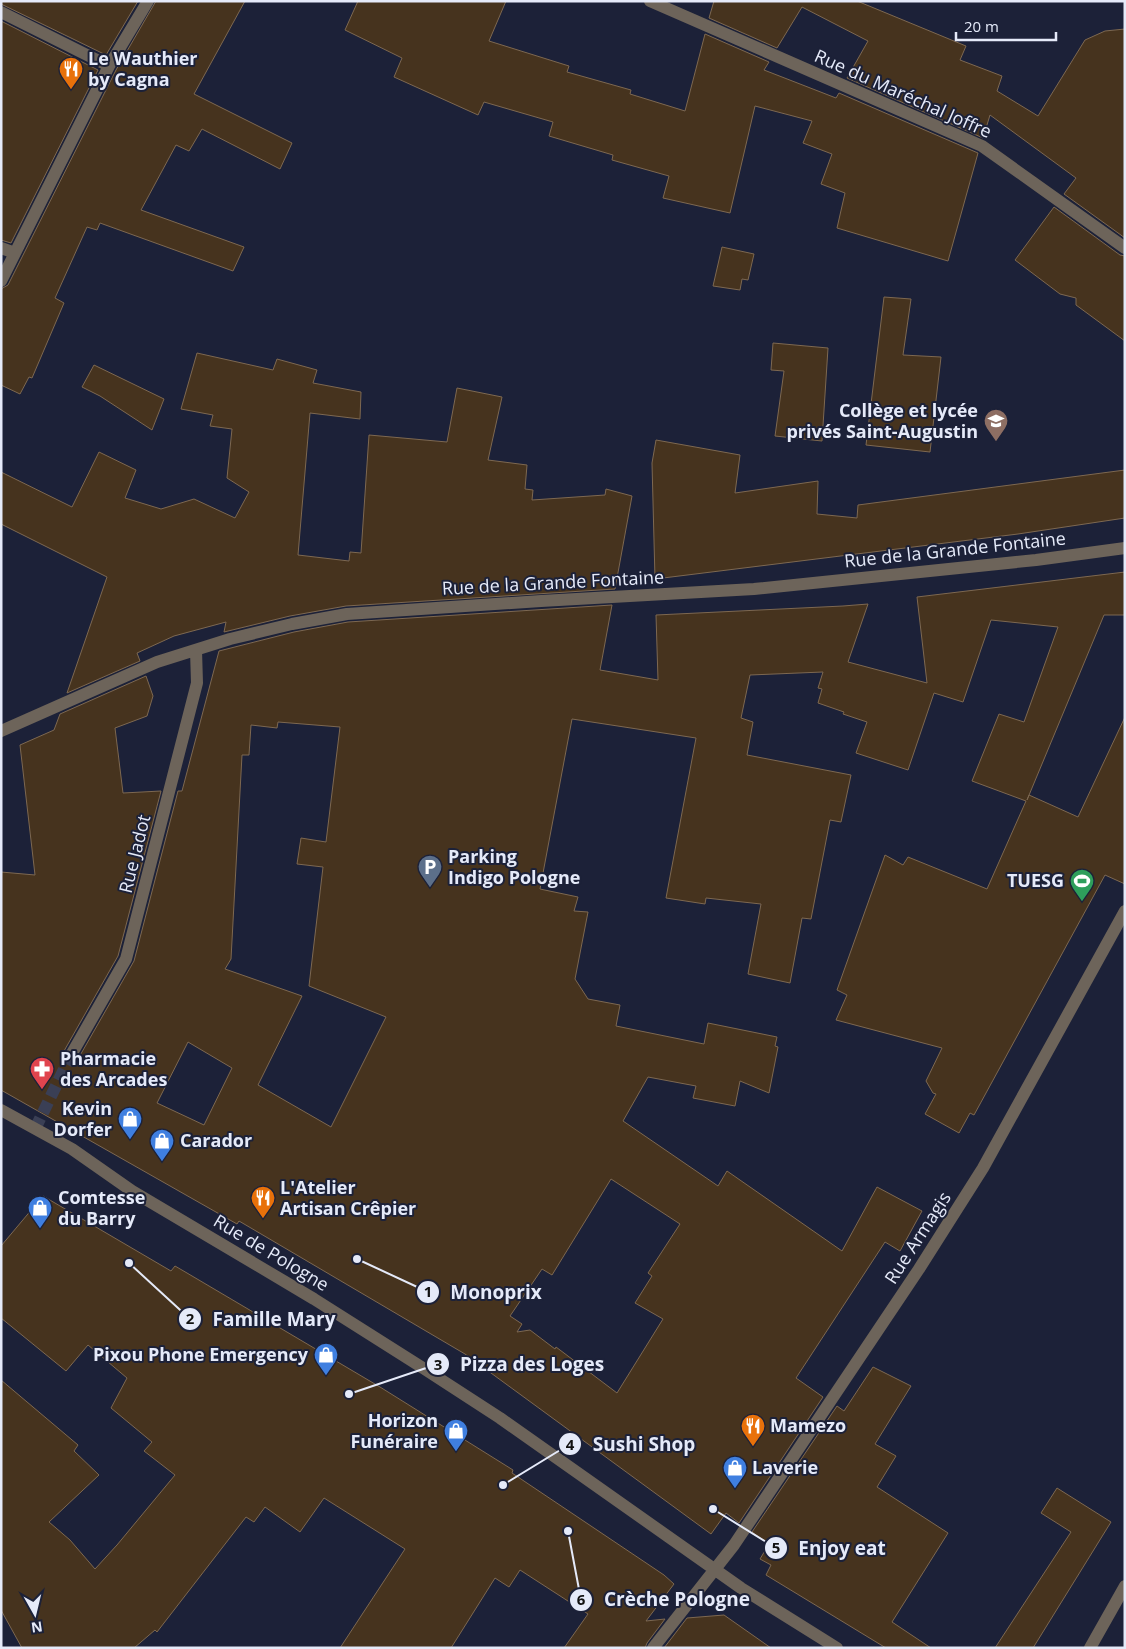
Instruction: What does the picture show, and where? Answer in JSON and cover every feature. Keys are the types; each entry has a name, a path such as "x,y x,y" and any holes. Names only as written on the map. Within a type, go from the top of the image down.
{"street":[{"path":"1,281 109,66 148,1"},
{"name":"Rue du Maréchal Joffre","path":"650,1 982,146 1125,248"},
{"path":"1,12 109,66"},
{"path":"1,248 15,253"},
{"name":"Rue de la Grande Fontaine","path":"1,731 158,662 230,639 292,624 347,614 714,592 1036,560 1125,548"},
{"name":"Rue Jadot","path":"71,1055 126,959 197,682 196,650"},
{"name":"Rue Armagis","path":"653,1648 742,1534 914,1277 978,1176 1125,911"},
{"name":"Rue de Pologne","path":"1,1110 72,1149 132,1191 314,1299 431,1373 500,1418 766,1604 837,1648"},
{"path":"1090,1648 1125,1586"}],"building":[{"path":"1,1 138,1 106,55 1,4"},
{"path":"156,1 245,1 194,94 292,143 280,169 202,129 189,151 176,145 141,210 244,247 233,271 100,223 97,230 87,227 55,298 64,303 32,378 29,377 20,394 1,385 1,289 8,285 116,70"},
{"path":"358,1 506,1 489,41 569,66 567,72 631,90 630,94 685,111 705,34 769,62 764,70 836,98 839,93 978,153 948,261 837,228 845,193 821,184 832,154 803,143 812,121 755,106 730,213 663,198 669,176 612,160 613,155 549,136 553,122 484,102 478,115 394,77 402,58 345,30"},
{"path":"714,1 857,1 966,46 960,60 1002,76 997,91 1038,116 1085,40 1105,31 1125,29 1125,238 1064,194 1076,178 990,115 983,138 847,78 868,41 802,7 777,48 709,18"},
{"path":"1,21 98,70 11,243 1,240"},
{"path":"1054,207 1120,255 1125,256 1125,341 1076,305 1076,298 1060,294 1015,260"},
{"path":"722,247 754,254 748,280 742,279 740,290 713,286"},
{"path":"884,297 911,299 903,355 941,357 930,452 866,445"},
{"path":"773,343 828,348 822,441 775,436 784,371 771,370"},
{"path":"197,353 273,370 277,359 317,370 313,383 361,392 360,419 310,413 298,555 349,561 350,552 361,553 369,435 447,442 457,388 502,397 488,460 527,465 525,489 533,490 532,500 605,495 606,489 632,496 615,589 346,606 290,616 224,632 226,622 174,636 137,653 140,661 67,693 107,577 1,524 1,472 72,507 99,452 136,470 125,498 161,509 194,499 235,518 249,492 227,478 232,429 210,426 213,415 181,409"},
{"path":"94,365 164,399 152,430 100,396 82,387"},
{"path":"656,440 740,455 735,493 818,481 817,514 857,518 858,505 1125,470 1125,518 1018,534 655,579 652,463"},
{"path":"1125,572 1125,615 1104,615 1029,795 1078,817 1125,717 1125,884 1105,875 974,1115 970,1113 959,1133 925,1114 936,1094 933,1093 926,1081 942,1048 836,1020 847,995 837,990 885,855 903,865 908,857 987,889 1026,801 972,781 999,714 1024,722 1058,627 991,620 963,702 934,693 908,770 856,753 867,722 818,703 822,689 818,688 823,672 750,675 741,718 753,722 747,755 851,775 841,822 830,820 811,919 802,918 790,983 748,974 761,904 706,898 705,904 666,898 696,738 572,719 540,889 578,897 574,911 588,912 575,979 588,999 620,1005 616,1026 704,1044 708,1023 777,1037 775,1046 778,1047 769,1093 740,1081 735,1106 693,1098 696,1086 648,1077 623,1121 718,1186 727,1171 842,1251 877,1187 922,1211 900,1251 885,1242 796,1378 823,1397 739,1523 726,1513 711,1534 465,1354 239,1221 237,1224 1,1090 1,872 35,875 20,745 54,730 60,714 146,676 153,696 147,716 115,728 123,793 161,791 118,956 64,1051 64,1059 72,1063 78,1059 134,961 178,791 182,791 219,651 294,632 348,622 612,605 600,670 658,680 656,615 868,604 848,662 927,683 917,597","holes":["278,722 340,727 326,842 301,838 297,864 323,867 309,986 386,1017 331,1127 258,1085 302,996 225,969 231,959 242,755 249,755 251,725 277,728","188,1042 232,1068 204,1125 157,1103","611,1179 680,1224 648,1273 652,1276 635,1303 663,1319 617,1393 530,1330 517,1332 522,1324 510,1316 542,1269 552,1275"]},
{"path":"43,1196 171,1271 175,1266 380,1387 513,1470 512,1473 664,1575 674,1584 646,1621 665,1619 645,1648 564,1648 588,1614 520,1570 509,1587 495,1578 451,1648 340,1648 405,1549 324,1498 300,1532 265,1507 254,1522 246,1517 157,1632 155,1630 134,1648 22,1648 1,1610 1,1380 78,1445 74,1451 99,1475 49,1522 70,1540 95,1569 175,1475 144,1451 152,1442 111,1408 127,1378 88,1345 66,1371 1,1318 1,1246"},
{"path":"873,1367 911,1386 875,1444 896,1456 877,1487 948,1533 892,1622 931,1648 886,1648 766,1575 771,1565 760,1559 769,1544 752,1532 837,1406 844,1411"},
{"path":"1057,1488 1111,1522 1033,1648 995,1648 1071,1532 1041,1513"},
{"path":"724,1615 771,1648 664,1648 687,1618"}],"tunnel":[{"path":"35,1129 71,1055"}],"place":[{"name":"Le Wauthier by Cagna","path":"71,90"},
{"name":"Collège et lycée privés Saint-Augustin","path":"996,442"},
{"name":"Parking Indigo Pologne","path":"430,888"},
{"name":"TUESG","path":"1082,902"},
{"name":"Pharmacie des Arcades","path":"42,1090"},
{"name":"Kevin Dorfer","path":"130,1140"},
{"name":"Carador","path":"162,1162"},
{"name":"L'Atelier Artisan Crêpier","path":"263,1219"},
{"name":"Comtesse du Barry","path":"40,1229"},
{"name":"Monoprix","path":"357,1259"},
{"name":"Famille Mary","path":"129,1263"},
{"name":"Pixou Phone Emergency","path":"326,1376"},
{"name":"Pizza des Loges","path":"349,1394"},
{"name":"Mamezo","path":"753,1447"},
{"name":"Horizon Funéraire","path":"456,1452"},
{"name":"Sushi Shop","path":"503,1485"},
{"name":"Laverie","path":"735,1489"},
{"name":"Enjoy eat","path":"713,1509"},
{"name":"Crèche Pologne","path":"568,1531"}]}
